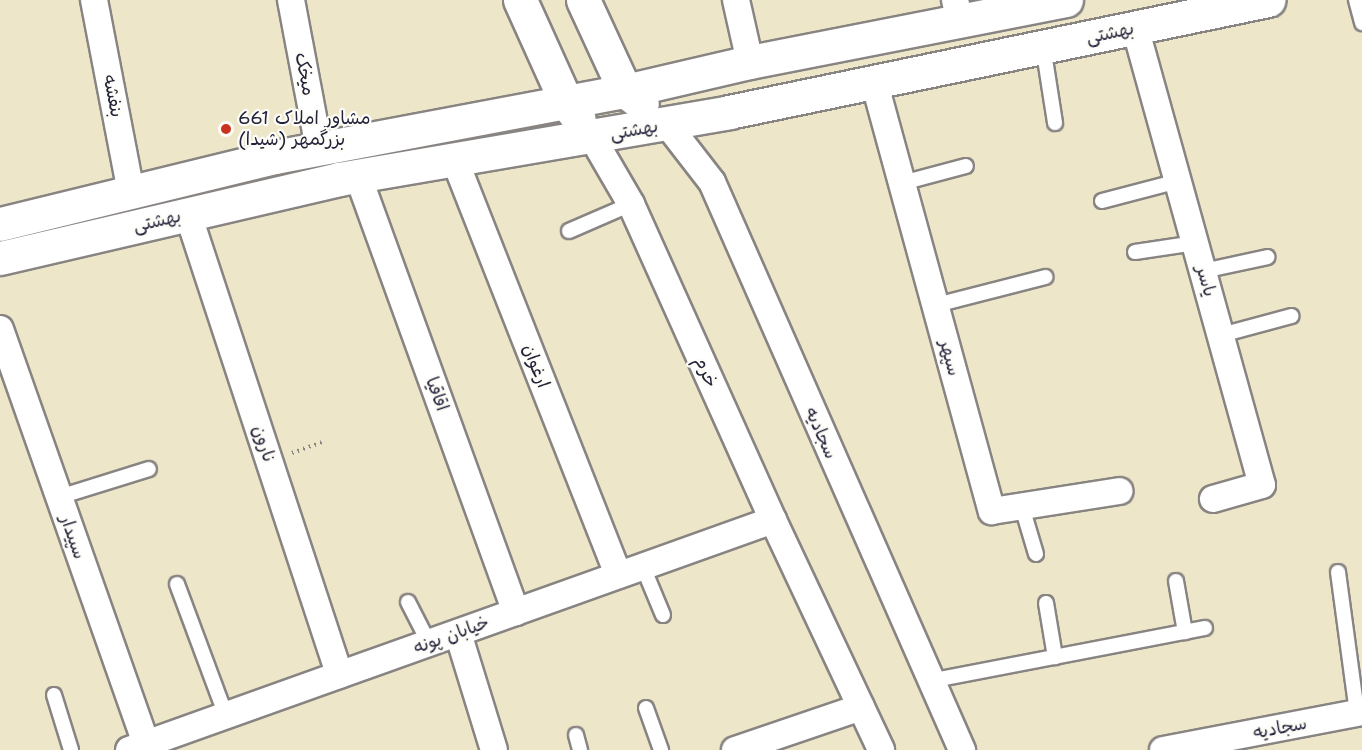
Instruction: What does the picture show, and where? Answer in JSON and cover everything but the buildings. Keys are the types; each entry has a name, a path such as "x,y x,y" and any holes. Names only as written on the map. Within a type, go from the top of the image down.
{"street":[{"name":"بنفشه","path":"94,0 131,192"},
{"name":"میخک","path":"291,0 320,148"},
{"name":"خرم","path":"520,0 566,102 592,137 631,204 773,520 881,750"},
{"path":"583,0 625,91 667,124"},
{"path":"736,0 750,62"},
{"name":"بهشتی","path":"0,224 320,148 625,91 957,11 1066,0"},
{"name":"بهشتی","path":"0,258 358,176 454,158 667,124 1268,0"},
{"name":"یاسر","path":"1135,27 1262,485 1213,499"},
{"name":"سپهر","path":"874,81 992,511 1119,491"},
{"name":"سجادیه","path":"667,124 712,182 929,681 962,750"},
{"name":"ارغوان","path":"454,158 618,575"},
{"name":"اقاقیا","path":"358,176 516,612"},
{"name":"نارون","path":"188,214 340,675"},
{"name":"سپیدار","path":"0,329 59,497 137,747"},
{"name":"خیابان پونه","path":"137,747 773,520"},
{"path":"458,633 494,750"},
{"path":"735,750 861,707"},
{"name":"سجادیه","path":"1163,750 1360,712"}],"lane":[{"path":"1356,0 1362,23"},
{"path":"1043,46 1054,123"},
{"path":"902,183 966,166"},
{"path":"1102,201 1178,181"},
{"path":"568,231 631,204"},
{"path":"1135,252 1195,243"},
{"path":"1203,271 1268,257"},
{"path":"936,305 1045,277"},
{"path":"1221,335 1292,316"},
{"path":"59,497 149,469"},
{"path":"1022,507 1036,554"},
{"path":"643,567 663,615"},
{"path":"1338,572 1360,712"},
{"path":"1176,581 1185,632"},
{"path":"177,584 226,716"},
{"path":"408,602 429,643"},
{"path":"1046,603 1055,657"},
{"path":"929,681 1205,628"},
{"path":"54,695 71,750"},
{"path":"646,708 661,750"},
{"path":"576,735 580,750"}],"path":[{"path":"270,462 322,442"}],"place":[{"name":"مشاور املاک 661 بزرگمهر (شیدا)","path":"226,129"}]}
